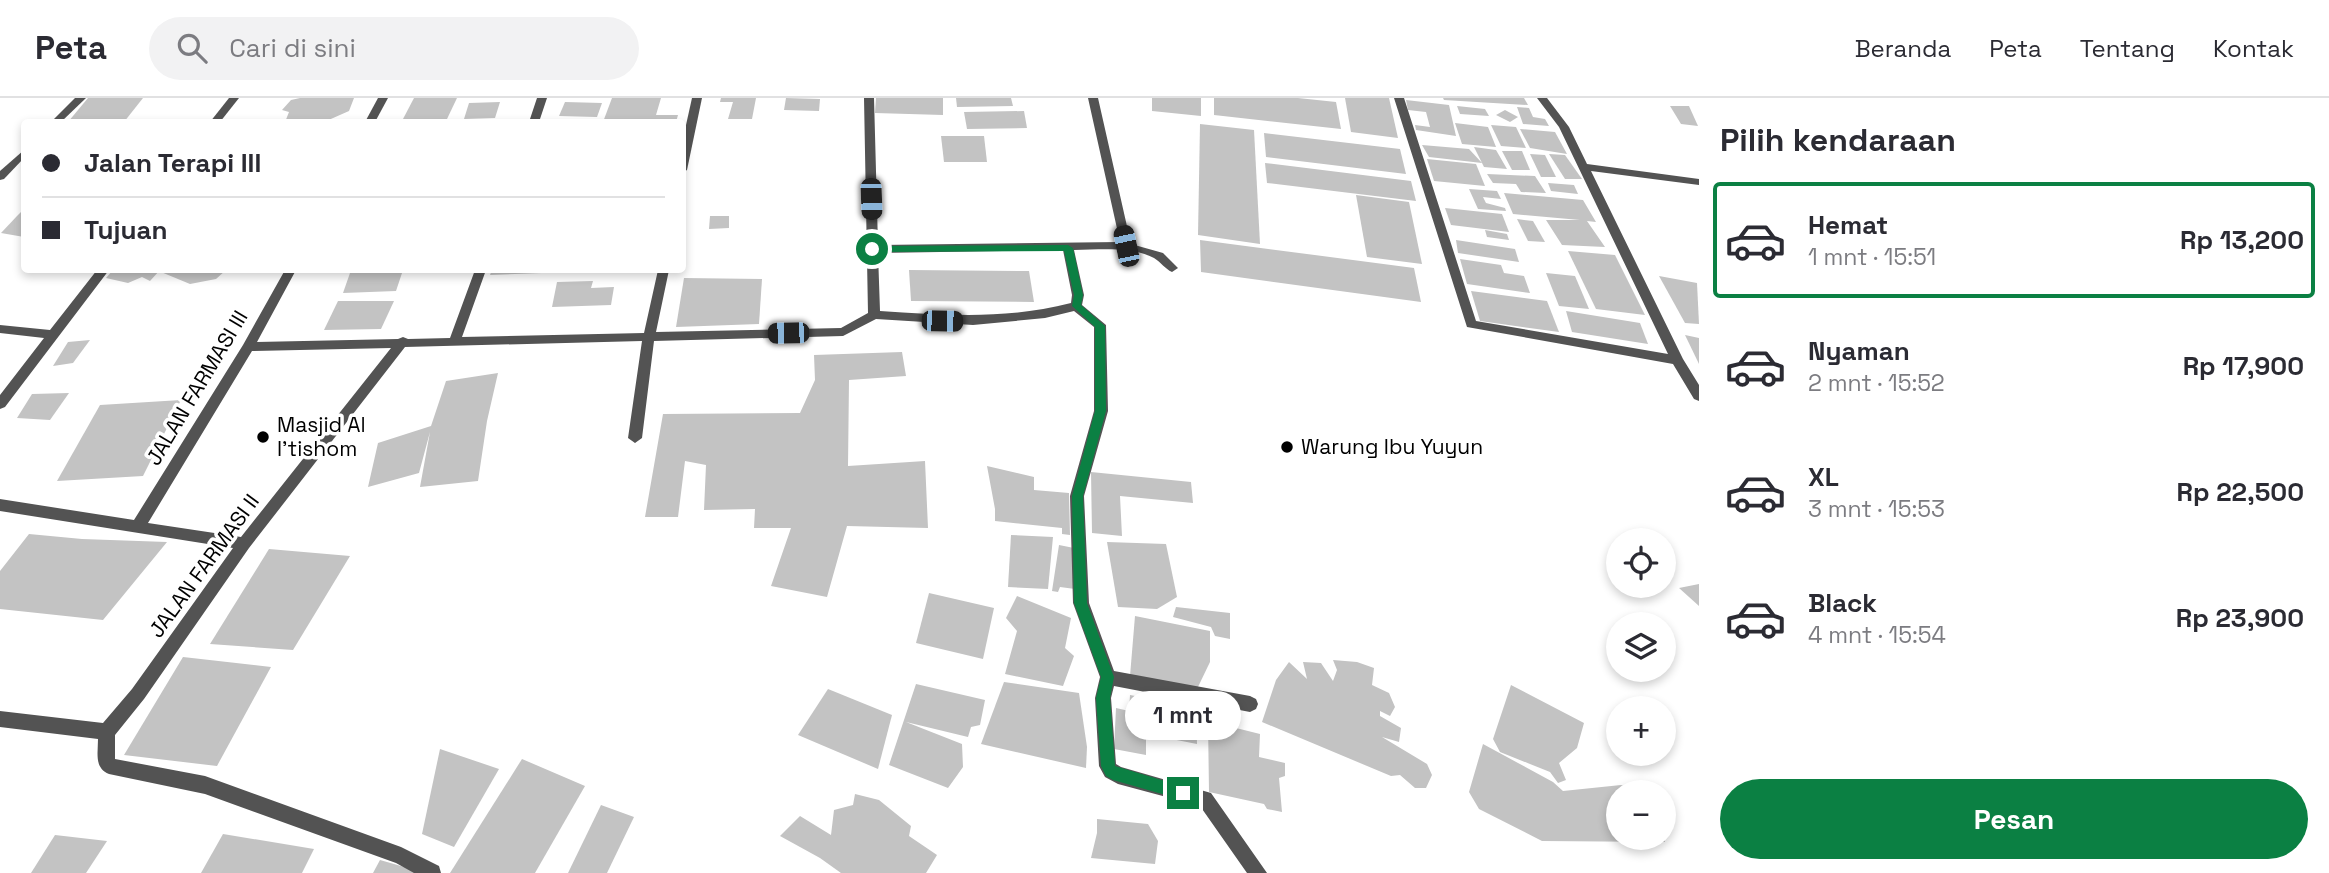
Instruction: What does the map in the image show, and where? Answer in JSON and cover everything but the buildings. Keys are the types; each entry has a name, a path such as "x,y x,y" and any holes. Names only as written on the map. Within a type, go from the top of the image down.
{"street":[{"path":"59,119 81,98"},
{"path":"217,119 234,98"},
{"path":"372,119 383,98"},
{"path":"535,119 542,98"},
{"path":"686,151 697,98"},
{"path":"869,98 874,315"},
{"path":"1093,98 1126,246"},
{"path":"1399,98 1471,324 1677,360"},
{"path":"1542,98 1564,127 1677,360 1699,396"},
{"path":"0,177 21,156"},
{"path":"1584,167 1699,182"},
{"path":"872,249 1126,246 1160,256 1172,268"},
{"path":"1068,248 1078,295 1076,306"},
{"path":"0,404 101,273"},
{"name":"JALAN FARMASI III","path":"138,526 248,347 288,273"},
{"path":"454,341 479,273"},
{"path":"635,438 649,336 662,273"},
{"path":"248,347 844,332 874,315 973,321 1045,314 1076,306"},
{"path":"1076,306 1100,326 1101,411 1077,496 1081,603 1108,677 1103,698 1111,771 1205,799 1258,873"},
{"path":"0,329 53,335"},
{"name":"JALAN FARMASI II","path":"107,732 138,694 244,544 403,341"},
{"path":"0,505 244,544"},
{"path":"1108,677 1251,704"},
{"path":"0,719 107,732 106,762 109,766 205,785 401,856 432,873"}],"place":[{"name":"Masjid Al I'tishom","path":"263,437"},
{"name":"Warung Ibu Yuyun","path":"1287,447"}],"route":[{"path":"872,249 1068,248 1078,295 1076,306 1100,326 1101,411 1077,496 1081,603 1108,677 1103,698 1108,766 1118,775 1183,793"}]}
